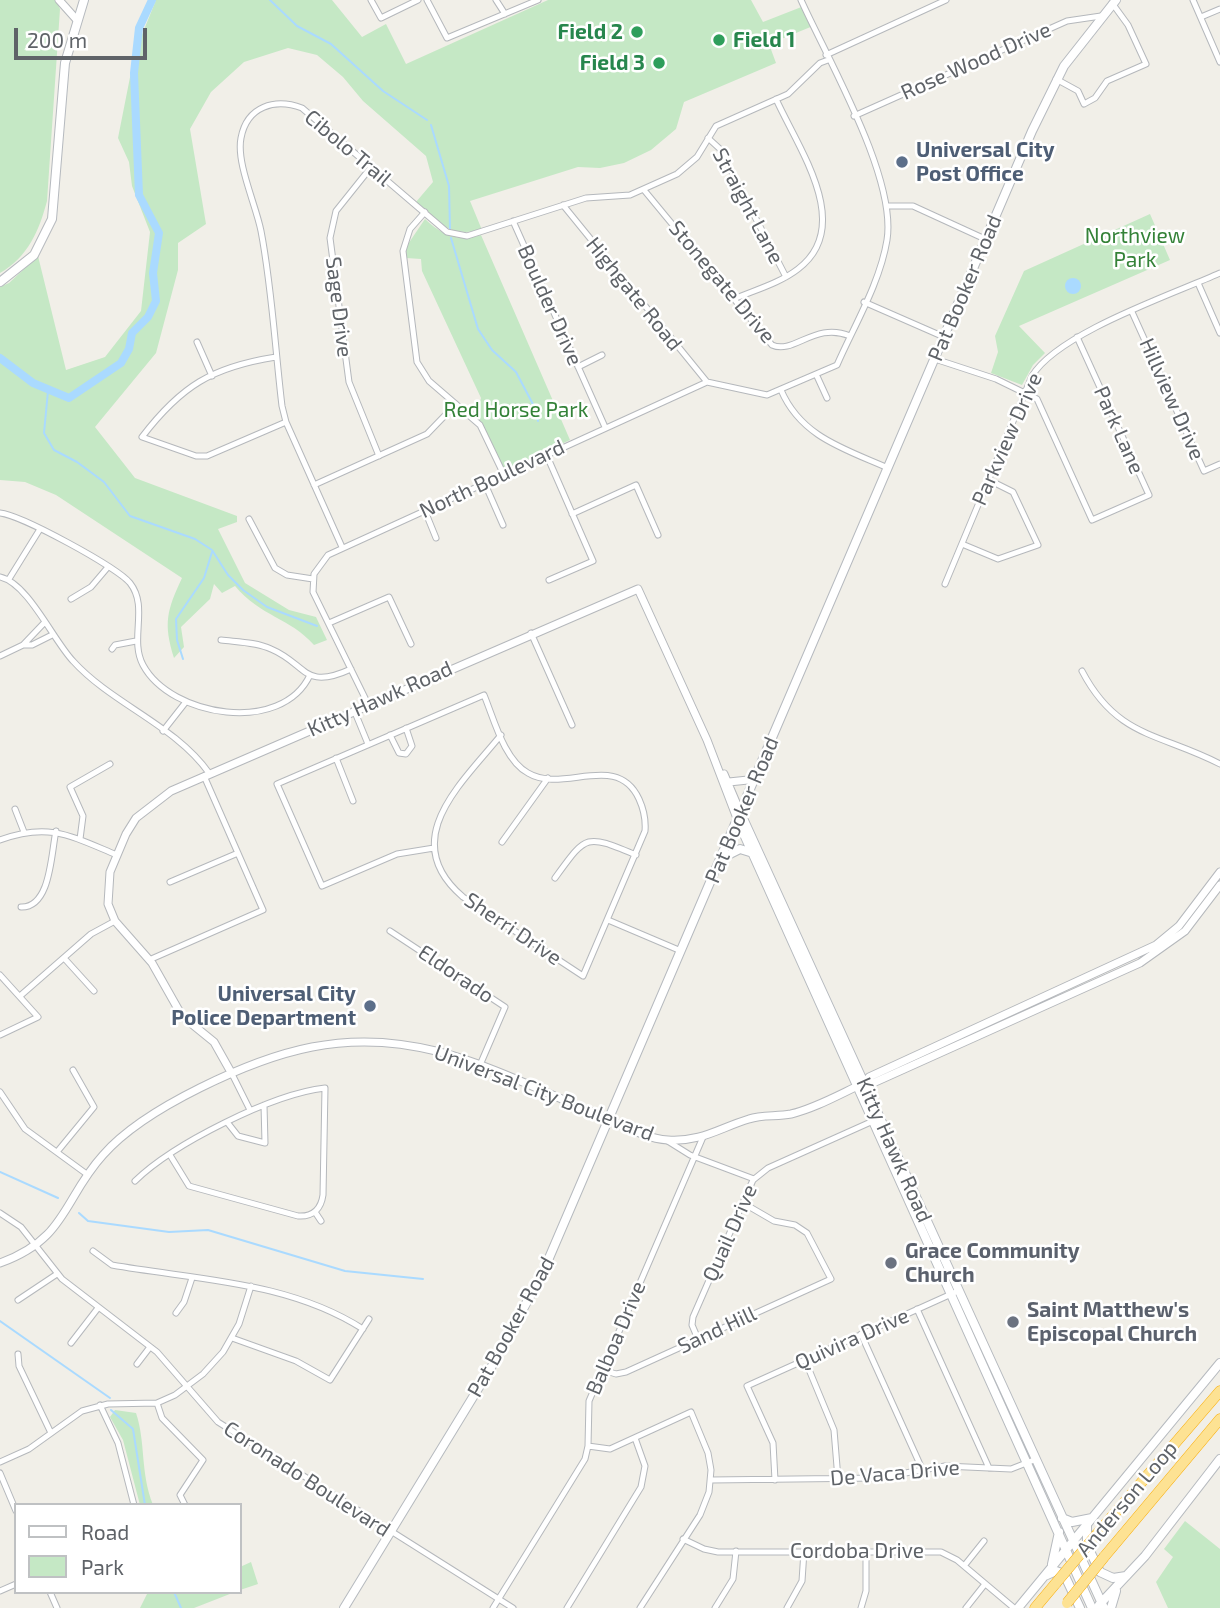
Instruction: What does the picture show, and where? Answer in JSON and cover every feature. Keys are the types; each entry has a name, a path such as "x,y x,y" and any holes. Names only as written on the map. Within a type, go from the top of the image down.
{"highway":[{"name":"Anderson Loop","path":"1035,1608 1220,1391"},
{"name":"Anderson Loop","path":"1065,1606 1220,1419"},
{"path":"1132,1524 1220,1427"}],"main road":[{"path":"0,282 34,255 52,219 64,72 76,19 84,0"},
{"name":"Pat Booker Road","path":"344,1608 495,1361 564,1226 985,239 1056,79 1114,2"},
{"name":"Kitty Hawk Road","path":"740,817 753,853 776,898"},
{"name":"Kitty Hawk Road","path":"740,817 1031,1462 1066,1550 1098,1607"},
{"path":"722,859 740,849 753,853"},
{"path":"1016,1608 1220,1363"},
{"path":"1098,1607 1127,1576 1220,1459"},
{"name":"Kitty Hawk Road","path":"1031,1462 1073,1541 1098,1607"},
{"path":"1062,1518 1090,1520"},
{"path":"1090,1520 1087,1545 1100,1573 1113,1578 1127,1576"},
{"path":"1048,1572 1059,1532"},
{"path":"1048,1572 1064,1574 1080,1608"},
{"path":"1111,1608 1118,1586"}],"street":[{"path":"59,0 76,19"},
{"path":"371,0 382,18 418,0"},
{"path":"427,0 447,38 538,0"},
{"path":"496,0 505,14"},
{"path":"707,382 767,396 837,365 884,254 888,205 880,174 802,0"},
{"name":"Cibolo Trail","path":"342,547 286,422 261,231 240,150 243,130 259,108 275,103 292,104 311,114 447,232 459,236 481,233 586,198 623,196 644,190 688,167 722,122 795,89 827,57 946,0"},
{"path":"1193,0 1220,62"},
{"path":"1056,79 1078,92 1084,104 1095,98 1107,81 1146,64 1114,2"},
{"path":"1201,17 1220,9"},
{"name":"Rose Wood Drive","path":"854,116 1067,21 1101,16"},
{"path":"734,299 786,277 802,265 816,250 824,230 824,212 816,188 776,99"},
{"name":"Straight Lane","path":"708,138 720,149 786,277"},
{"name":"Sage Drive","path":"372,166 336,211 330,238 349,382 379,456"},
{"name":"Stonegate Drive","path":"644,190 772,345 778,348 821,331 850,335"},
{"name":"Highgate Road","path":"562,205 707,382"},
{"path":"888,205 913,206 985,239"},
{"path":"425,212 410,229 403,251 415,357 425,377 480,425 504,475"},
{"name":"Boulder Drive","path":"513,221 605,427"},
{"name":"Parkview Drive","path":"945,584 1025,392 1042,362 1077,337 1220,273"},
{"path":"1198,283 1220,333"},
{"path":"864,302 944,337"},
{"name":"Hillview Drive","path":"1132,312 1204,471 1220,464"},
{"name":"Park Lane","path":"1025,392 1041,404 1092,520 1149,495 1077,337"},
{"path":"197,342 212,376"},
{"path":"578,367 602,355"},
{"path":"276,357 237,366 212,376 177,396 142,437 196,456 207,456 286,422"},
{"path":"934,359 1025,392"},
{"path":"816,374 827,398"},
{"name":"North Boulevard","path":"313,579 322,560 342,547 707,382"},
{"path":"781,390 791,409 812,432 888,468"},
{"path":"314,485 434,430 456,404"},
{"path":"547,456 593,561 549,580"},
{"path":"962,544 999,559 1038,545 1013,492 989,480"},
{"path":"485,484 503,525"},
{"path":"572,514 636,485 658,535"},
{"path":"425,511 436,538"},
{"path":"0,513 24,520 128,581 137,596 136,641 143,666 153,679 185,703 202,709 256,712 296,694 310,675"},
{"path":"249,519 275,568 287,575 313,579 313,592 368,704"},
{"path":"9,579 40,529"},
{"path":"71,599 91,587 108,567"},
{"path":"0,577 9,579 21,590 52,635 82,670 193,754 207,775 263,910 149,960"},
{"name":"Kitty Hawk Road","path":"115,921 108,904 107,888 117,855 136,818 162,796 531,633 638,589 740,817"},
{"path":"329,624 389,597 411,643"},
{"path":"0,656 23,645 44,623"},
{"path":"531,633 572,725"},
{"path":"23,645 32,645 52,635"},
{"path":"221,640 272,649 310,675 329,677 351,669"},
{"path":"113,649 115,645 136,641"},
{"path":"1082,671 1102,703 1126,725 1220,764"},
{"path":"501,735 445,806 436,825 435,849 417,849 397,854 322,886 277,785 484,695 501,735 520,768 537,778 616,776 628,781 645,817 645,831 608,919 681,951"},
{"path":"163,731 185,703"},
{"path":"354,710 369,744"},
{"path":"390,735 399,753 406,754 412,746 406,728"},
{"path":"336,758 353,801"},
{"path":"80,839 84,821 70,787 110,764"},
{"name":"Kitty Hawk Road","path":"719,768 729,782 740,817"},
{"path":"729,782 748,780 759,772"},
{"path":"502,842 548,778"},
{"path":"15,809 24,832"},
{"path":"21,907 33,905 44,892 55,831"},
{"path":"0,840 24,832 55,831 117,855"},
{"path":"555,878 578,847 591,840 601,840 636,855"},
{"name":"Sherri Drive","path":"435,849 440,871 452,888 583,976 608,919"},
{"path":"170,882 238,853"},
{"name":"Universal City Boulevard","path":"1194,915 1220,872"},
{"name":"Universal City Boulevard","path":"0,1263 34,1246 67,1212 101,1156 129,1131 232,1074 281,1055 343,1042 388,1042 432,1048 666,1140 702,1137 752,1117 789,1114 807,1109 860,1085 869,1077 920,1058 1129,964 1194,915 1220,885"},
{"path":"20,996 92,934 115,921 149,960 182,1016 214,1042 250,1110"},
{"name":"Eldorado","path":"390,930 505,1007 480,1065"},
{"path":"64,958 94,991"},
{"path":"0,975 38,1017 0,1035"},
{"path":"57,1152 94,1107 73,1070"},
{"path":"135,1181 170,1155 250,1110 298,1093 325,1088 323,1195 315,1212"},
{"path":"0,1092 24,1129 88,1175"},
{"path":"227,1122 238,1136 265,1143 264,1105"},
{"name":"Quail Drive","path":"698,1339 692,1325 693,1317 754,1179 768,1168 876,1120"},
{"name":"Balboa Drive","path":"493,1608 584,1459 589,1446 588,1406 702,1137"},
{"path":"666,1140 675,1148 754,1179"},
{"path":"170,1155 189,1186 298,1216 315,1212"},
{"name":"Sand Hill","path":"603,1370 616,1374 626,1373 831,1279 815,1243 802,1228 774,1221 743,1203"},
{"path":"315,1212 321,1222"},
{"name":"Coronado Boulevard","path":"0,1213 21,1227 57,1274 150,1347 218,1422 240,1439 513,1608"},
{"path":"93,1251 112,1265 251,1286 311,1303 363,1329"},
{"path":"18,1300 57,1274"},
{"path":"176,1313 184,1302 191,1278"},
{"path":"0,1462 29,1449 75,1413 100,1405 157,1403 186,1387 214,1364 232,1338 251,1286"},
{"name":"Quivira Drive","path":"775,1480 773,1443 747,1386 954,1292"},
{"path":"769,1298 772,1305"},
{"path":"71,1343 98,1308"},
{"path":"917,1310 989,1468"},
{"path":"232,1338 296,1361 330,1380 369,1319"},
{"path":"861,1334 923,1471"},
{"path":"137,1364 150,1347"},
{"path":"18,1354 19,1367 51,1433"},
{"path":"805,1360 834,1430 838,1479"},
{"path":"157,1403 162,1418 203,1460 180,1496 184,1503"},
{"path":"100,1405 118,1443 133,1503"},
{"path":"589,1446 610,1449 691,1412 708,1453 711,1480 700,1515 640,1608"},
{"path":"567,1608 641,1487 644,1462 635,1438"},
{"name":"De Vaca Drive","path":"711,1480 877,1478 954,1466 1011,1469 1031,1462"},
{"path":"0,1473 14,1506"},
{"name":"Cordoba Drive","path":"683,1539 708,1551 866,1553 930,1550 951,1556 1016,1608"},
{"path":"964,1566 984,1542"},
{"path":"715,1608 733,1578 736,1551"},
{"path":"787,1608 802,1581 804,1551"},
{"path":"861,1608 866,1591 866,1553"},
{"path":"966,1608 985,1584"}],"green space":[{"path":"0,0 56,0 60,9 47,201 31,242 10,267 0,273"},
{"path":"156,0 332,0 362,37 386,24 406,64 548,0 751,0 763,22 804,6 813,26 769,44 776,63 684,102 676,129 651,150 624,163 600,168 578,167 470,201 482,230 470,232 446,227 416,202 433,182 426,156 363,101 343,77 317,55 288,48 244,62 211,92 190,129 206,224 178,243 178,270 156,353 95,427 135,478 237,516 237,522 218,529 245,583 289,610 316,617 327,640 314,645 295,628 255,604 235,586 222,593 214,584 210,599 181,627 184,647 174,658 168,635 168,617 182,578 56,495 25,482 0,480 0,287 9,283 38,256 66,370 105,357 141,311 150,232 132,186 129,162 118,138 135,52"},
{"name":"Northview Park","path":"1150,214 1170,260 1019,326 1045,353 1033,365 1022,385 991,373 998,352 995,336 1024,271"},
{"name":"Red Horse Park","path":"425,219 450,236 465,238 481,235 570,440 520,463 521,468 504,469 483,426 470,414 479,406 481,398 422,271 421,259 406,258 406,247"},
{"path":"115,1410 136,1413 146,1481 152,1503 139,1503 123,1440 110,1417"},
{"path":"1185,1521 1220,1549 1220,1608 1168,1608 1156,1582 1173,1557 1164,1549"},
{"path":"251,1562 258,1584 242,1589 242,1566"},
{"path":"147,1594 230,1594 194,1608 140,1608"}],"water":[{"path":"1073,278 1079,280 1079,292 1073,294 1067,292 1065,286 1067,280"}],"waterway":[{"path":"0,358 33,383 69,398 121,363 129,349 132,333 148,317 156,301 153,273 159,233 139,195 134,73 139,28 152,0"},
{"path":"270,0 297,26 331,44 383,91 427,120"},
{"path":"431,125 449,186 450,230"},
{"path":"451,238 478,329 492,350 516,372 536,410"},
{"path":"48,391 44,433 54,450 77,462 104,482 130,516 195,539 212,550 228,575 243,590 267,607 317,626"},
{"path":"537,417 538,421"},
{"path":"183,659 177,640 176,619 204,578 212,552"},
{"path":"0,1172 58,1198"},
{"path":"79,1213 88,1221 169,1232 208,1230 345,1271 423,1279"},
{"path":"0,1321 110,1398"},
{"path":"111,1410 133,1429 145,1503"},
{"path":"175,1594 181,1608"}],"place":[{"name":"Field 2","path":"637,32"},
{"name":"Field 1","path":"719,40"},
{"name":"Field 3","path":"659,63"},
{"name":"Universal City Post Office","path":"902,162"},
{"name":"Universal City Police Department","path":"370,1006"},
{"name":"Grace Community Church","path":"891,1263"},
{"name":"Saint Matthew's Episcopal Church","path":"1013,1322"}]}
